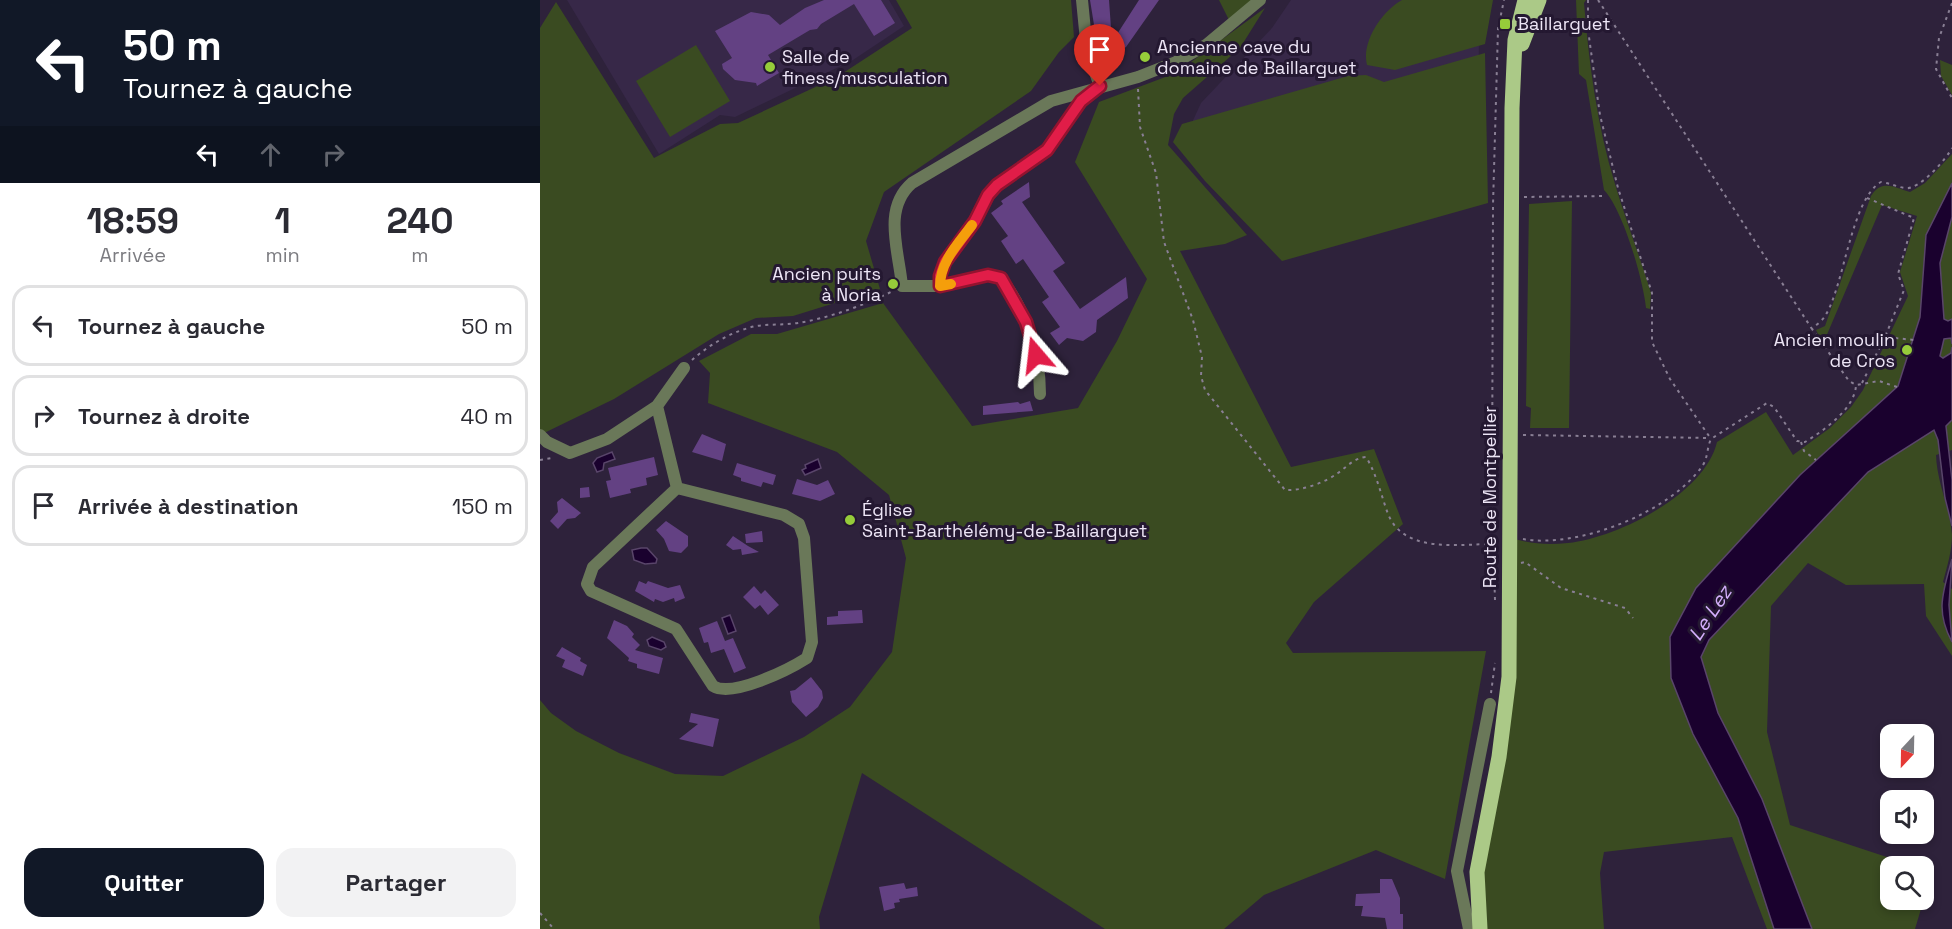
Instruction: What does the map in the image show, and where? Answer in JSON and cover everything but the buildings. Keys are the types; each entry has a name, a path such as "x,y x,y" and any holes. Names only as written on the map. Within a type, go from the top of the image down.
{"main road":[{"name":"Route de Montpellier","path":"1480,929 1477,872 1499,757 1509,677 1514,63 1515,40 1525,0"},
{"name":"Route de Montpellier","path":"1514,63 1539,0"}],"street":[{"path":"1082,0 1087,51 1100,86"},
{"path":"1040,394 1034,342 1016,301 1001,278 988,275 940,286 902,286 894,211 906,189 920,177 1035,109 1100,86 1138,77 1199,50 1260,0"},
{"path":"940,286 940,276 945,262 975,221 988,195 997,185 1047,150 1075,108 1100,86"},
{"path":"540,435 548,442 570,453 607,439 657,406 684,368"},
{"path":"657,406 678,488"},
{"path":"678,488 784,514 799,524 804,538 812,642 807,658 763,679 730,691 720,690 713,686 676,628 591,591 587,584 592,567 678,488"},
{"path":"1469,929 1456,871 1490,704"}],"path":[{"path":"1495,608 1493,205 1498,29 1504,0"},
{"path":"1588,0 1588,30 1600,115 1618,189 1652,291 1652,342 1670,379 1711,439"},
{"path":"1598,0 1812,329 1849,381 1856,385 1879,381 1897,387"},
{"path":"1952,3 1940,38 1936,69 1952,99"},
{"path":"1138,77 1140,127 1156,173 1164,242 1193,320 1202,357 1201,376 1205,390 1243,441 1285,490 1297,491 1336,475 1358,458 1366,457 1389,516 1397,529 1410,539 1433,544 1493,543"},
{"path":"1812,329 1825,317 1871,190 1881,182 1906,189 1918,184 1929,177 1952,148"},
{"path":"1512,198 1606,196"},
{"path":"1862,384 1885,337 1904,290 1898,274 1914,218 1867,198"},
{"path":"684,368 703,351 739,332 756,326 813,319 880,298 902,286"},
{"path":"1885,337 1914,340"},
{"path":"1801,442 1817,435 1831,423 1852,399 1856,385"},
{"path":"1509,537 1556,542 1594,533 1621,523 1684,486 1704,463 1711,439 1767,403 1774,407 1794,437 1801,442 1804,451 1816,460"},
{"path":"1511,435 1705,436 1711,439"},
{"path":"1509,564 1525,562 1562,588 1625,608 1633,618"},
{"path":"1490,704 1495,654"},
{"path":"540,913 554,929"}],"shaded area":[{"path":"567,0 889,0 904,26 853,60 735,117 720,115 659,154"},
{"path":"1291,0 1484,0 1479,38 1477,197 1184,140 1201,103 1272,28"}],"green space":[{"path":"896,0 1071,0 1074,37 1059,52 1031,91 884,192 866,241 880,289 793,316 756,318 719,334 614,399 540,435 540,28 556,2 654,158 720,124 738,123 837,77 912,28"},
{"path":"1219,0 1252,0 1229,20"},
{"path":"1402,0 1493,0 1485,44 1395,70 1367,65 1366,56 1370,37 1387,12"},
{"path":"1576,0 1586,0 1584,3 1588,48 1603,140 1619,198 1651,293 1650,309 1646,308 1641,280 1625,228 1604,190 1586,80 1579,74"},
{"path":"1265,8 1240,48 1183,98 1174,114 1168,145 1247,235 1225,244 1180,251 1291,467 1374,449 1403,524 1314,602 1286,643 1293,653 1486,651 1445,879 1376,850 1264,895 1224,929 1105,929 862,773 819,917 820,929 540,929 540,700 551,713 576,731 619,753 675,774 723,776 804,737 850,707 892,652 906,558 889,495 837,452 708,403 710,373 699,361 751,334 777,334 883,303 972,426 1078,408 1117,341 1147,279 1075,162 1099,102 1176,73"},
{"path":"696,45 730,101 670,137 636,81"},
{"path":"1485,53 1488,203 1282,261 1205,181 1173,142 1182,124 1348,76 1366,75 1384,82"},
{"path":"1940,60 1952,65 1952,95 1941,76"},
{"path":"1952,154 1952,450 1936,455 1952,535 1943,582 1952,589 1952,656 1926,616 1924,584 1846,585 1808,563 1771,606 1767,732 1790,825 1884,856 1880,856 1880,910 1921,910 1915,929 1767,929 1732,837 1604,852 1600,873 1604,929 1482,929 1477,872 1499,757 1509,537 1538,543 1568,543 1588,539 1634,523 1678,495 1696,479 1709,461 1717,442 1766,412 1793,455 1830,428 1851,407 1863,390 1908,296 1900,272 1917,216 1882,205 1823,344 1816,330 1825,326 1871,196 1884,186 1910,192 1925,183"},
{"path":"1572,201 1569,428 1530,428 1531,408 1526,406 1529,204"}],"water":[{"name":"Le Lez","path":"1952,183 1952,217 1940,263 1944,319 1948,321 1952,319 1952,344 1951,338 1944,339 1940,356 1943,358 1951,353 1952,347 1952,420 1946,426 1952,480 1952,526 1945,498 1938,440 1934,430 1868,472 1709,640 1701,657 1718,713 1762,799 1812,929 1774,929 1738,818 1693,734 1671,678 1670,637 1696,588 1800,475 1898,386 1920,317 1926,235"},
{"path":"612,452 615,459 604,463 603,470 597,472 593,463 597,458"},
{"path":"818,459 821,468 805,475 802,470 806,468 805,465"},
{"path":"647,548 657,559 656,563 645,564 634,560 632,550"},
{"path":"1952,559 1949,605 1952,642 1944,621 1942,601"},
{"path":"730,615 736,631 728,634 722,618"},
{"path":"652,637 664,642 666,647 661,650 649,646 647,640"}],"slow traffic":[{"path":"951,284 940,286 940,276 945,262 972,225"}],"place":[{"name":"Baillarguet","path":"1505,24"},
{"name":"Ancienne cave du domaine de Baillarguet","path":"1145,57"},
{"name":"Salle de finess/musculation","path":"770,67"},
{"name":"Ancien puits à Noria","path":"893,284"},
{"name":"Ancien moulin de Cros","path":"1907,350"},
{"name":"Église Saint-Barthélémy-de-Baillarguet","path":"850,520"}],"route":[{"path":"1036,355 1034,342 1026,322 1001,278 997,275 988,275 940,286 940,276 945,262 975,221 988,195 997,185 1047,150 1081,101 1100,86"}]}
